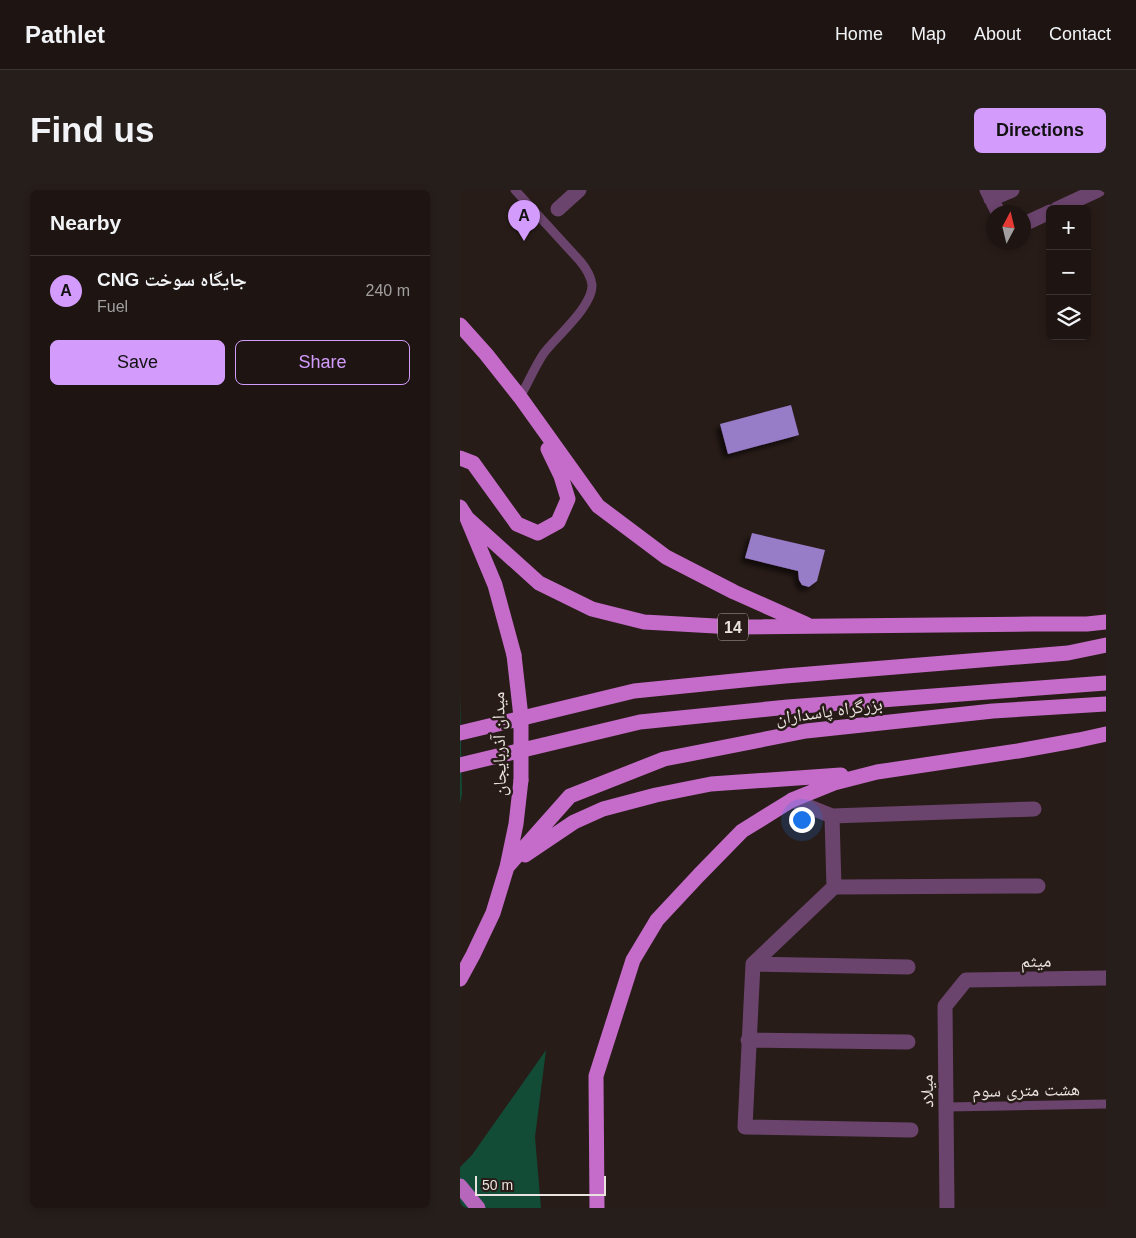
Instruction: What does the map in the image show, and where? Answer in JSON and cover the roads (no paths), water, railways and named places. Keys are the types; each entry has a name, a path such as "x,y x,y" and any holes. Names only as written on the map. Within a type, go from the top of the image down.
{"highway":[{"name":"14","path":"460,325 520,397 598,506 666,557 734,592 810,626"},
{"path":"460,458 473,464 517,524 538,534 558,522 568,499 561,476 534,418"},
{"name":"14","path":"463,512 539,583 592,609 644,622 733,627 1087,624 1106,622"},
{"name":"میدان آذربایجان","path":"460,979 493,913 507,867 516,824 521,780 521,718 514,655 495,584 463,512"},
{"path":"460,733 634,691 795,675 1068,653 1106,645"},
{"path":"460,765 640,722 788,707 1106,683"},
{"name":"بزرگراه پاسداران","path":"507,867 570,796 664,759 806,731 993,711 1106,704"},
{"path":"507,867 574,822 603,809 656,794 711,784 876,772 1018,751 1106,734"},
{"path":"597,1208 596,1076 633,960 657,920 742,831 792,800 834,783 876,772"}],"main road":[{"path":"460,1186 478,1208"}],"street":[{"path":"558,209 579,190"},
{"path":"992,201 1012,190"},
{"path":"1065,205 1098,190"},
{"path":"1031,221 1046,214"},
{"path":"792,800 832,816 1034,809"},
{"path":"832,816 834,887"},
{"path":"911,1130 745,1127 752,964 834,887 1038,886"},
{"path":"752,964 908,967"},
{"name":"میثم","path":"966,980 1106,978"},
{"name":"میلاد","path":"947,1208 945,1006 966,980"},
{"path":"748,1040 908,1042"}],"lane":[{"path":"515,190 587,269 592,284 590,296 583,309 543,354 520,397"},
{"name":"هشت متری سوم","path":"946,1107 1106,1104"}],"place":[{"name":"CNG جایگاه سوخت","path":"524,241"}]}
